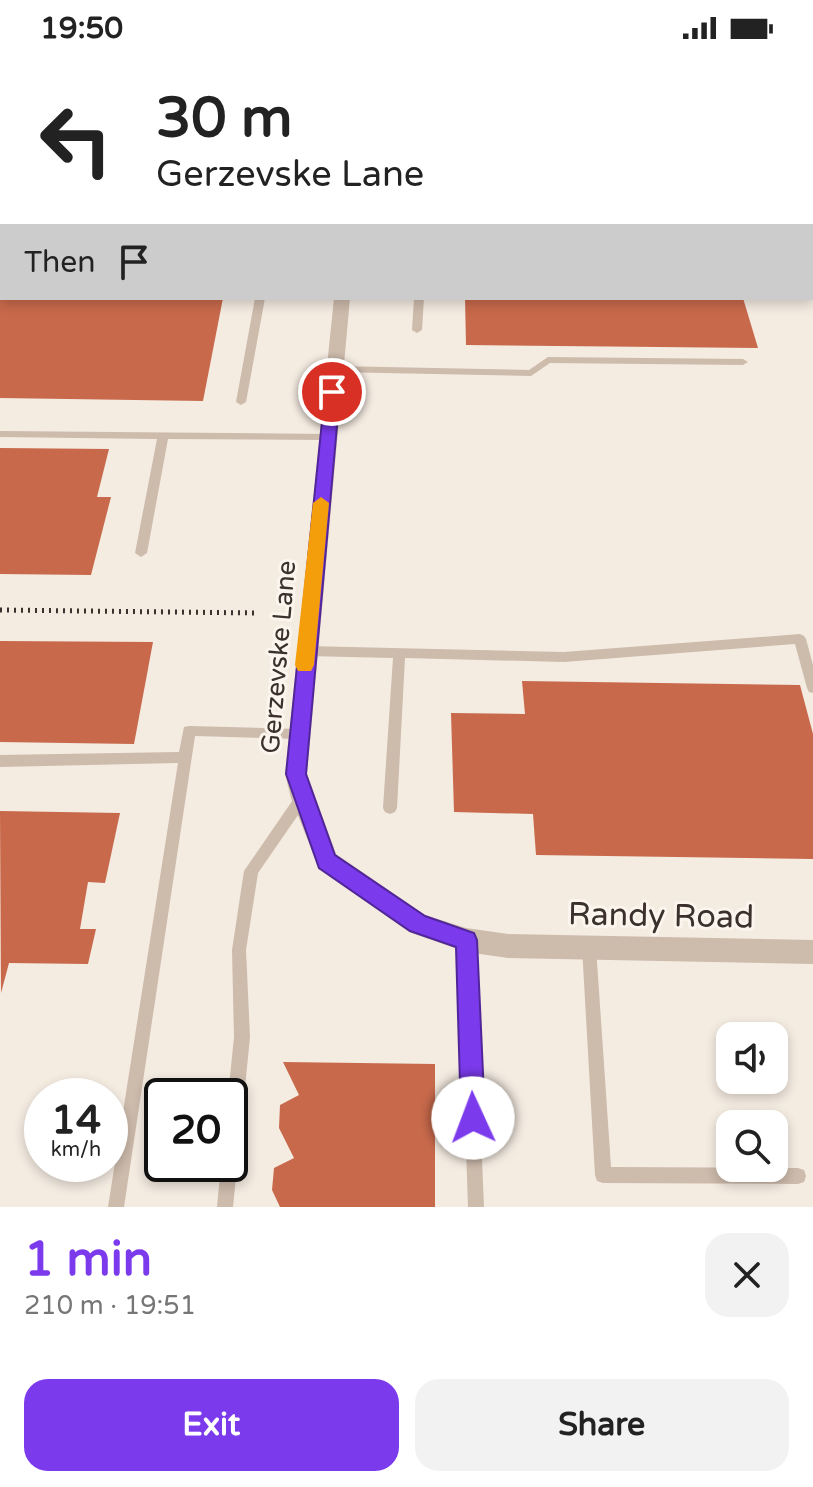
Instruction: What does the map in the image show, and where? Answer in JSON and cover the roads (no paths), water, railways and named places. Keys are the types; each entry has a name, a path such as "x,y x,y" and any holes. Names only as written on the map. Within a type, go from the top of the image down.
{"street":[{"name":"Gerzevske Lane","path":"342,300 298,734 296,774 302,798 327,861 418,924 466,940 508,946"},
{"name":"Randy Road","path":"508,946 813,952"}],"lane":[{"path":"241,402 260,300"},
{"path":"417,330 419,300"},
{"path":"334,369 531,373 548,360 743,362"},
{"path":"0,434 328,437"},
{"path":"141,553 163,436"},
{"path":"306,651 564,657 800,639 813,688"},
{"path":"390,808 399,653"},
{"path":"116,1207 189,731 298,734"},
{"path":"0,761 185,757"},
{"path":"238,1078 242,1037 239,950 251,871 302,798"},
{"path":"466,940 476,1207"},
{"path":"589,947 603,1175 798,1176"},
{"path":"225,1207 227,1182"}],"railway":[{"path":"0,610 258,613"}]}
